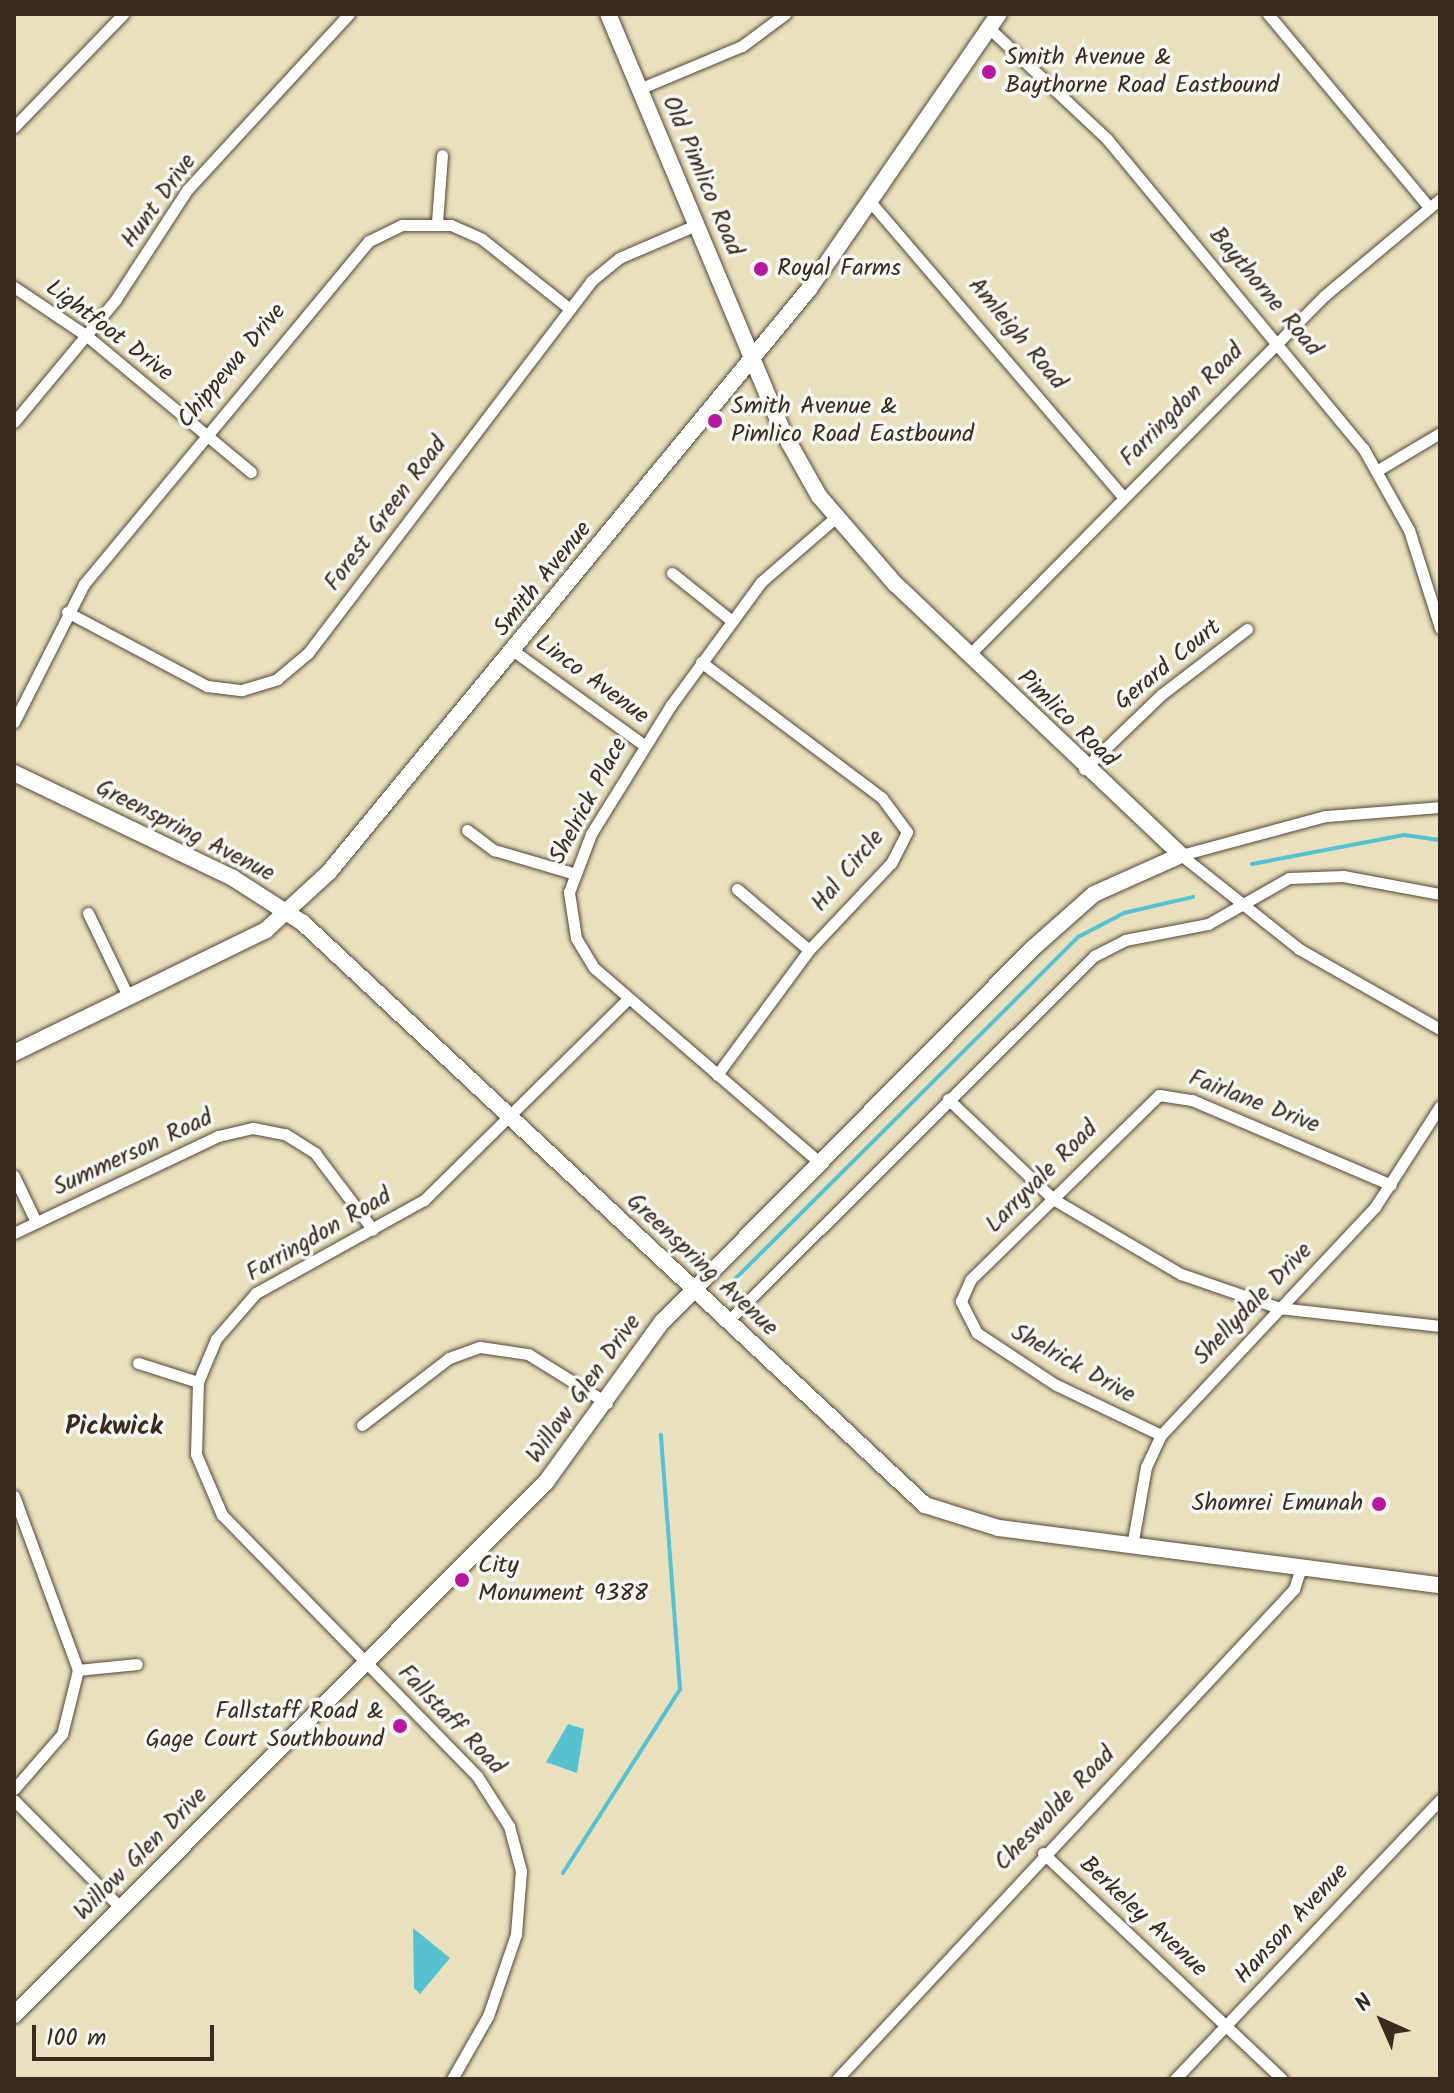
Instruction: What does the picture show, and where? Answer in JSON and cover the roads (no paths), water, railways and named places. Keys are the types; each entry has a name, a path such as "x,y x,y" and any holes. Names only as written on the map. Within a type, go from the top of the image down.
{"main road":[{"name":"Old Pimlico Road","path":"608,14 753,356"},
{"name":"Smith Avenue","path":"14,1053 238,945 289,912 515,652 873,205 999,14"},
{"name":"Pimlico Road","path":"753,356 795,456 835,518 1084,769 1181,855"},
{"name":"Greenspring Avenue","path":"14,773 205,863 289,912 925,1505 967,1522 1440,1585"},
{"name":"Willow Glen Drive","path":"14,2015 556,1471 607,1403 639,1351 693,1290 819,1162 1075,908 1181,855"}],"street":[{"path":"14,127 123,14"},
{"name":"Hunt Drive","path":"14,422 87,336 187,190 349,14"},
{"path":"639,89 742,46 785,14"},
{"path":"1268,14 1429,207"},
{"name":"Baythorne Road","path":"990,29 1107,139 1277,341 1378,470 1409,530 1440,628"},
{"path":"437,222 442,155"},
{"name":"Farringdon Road","path":"969,655 1277,341 1440,199"},
{"name":"Amleigh Road","path":"873,205 1122,496"},
{"name":"Chippewa Drive","path":"14,722 67,612 204,434 356,252 402,225 437,222 482,239 570,309"},
{"name":"Forest Green Road","path":"67,612 207,686 242,690 277,679 308,653 570,309 612,263 696,225"},
{"name":"Lightfoot Drive","path":"14,287 87,336 251,472"},
{"path":"1378,470 1440,433"},
{"name":"Shelrick Place","path":"819,1162 627,1000 576,938 572,873 644,745 701,662 775,566 835,518"},
{"path":"672,573 732,621"},
{"name":"Gerard Court","path":"1084,769 1162,694 1247,629"},
{"name":"Linco Avenue","path":"515,652 644,745"},
{"name":"Hal Circle","path":"701,662 882,798 907,832 891,863 809,950 717,1075"},
{"path":"1181,855 1326,816 1440,807"},
{"path":"467,830 494,850 572,873"},
{"name":"Pimlico Road","path":"1181,855 1299,949 1440,1029"},
{"path":"727,1322 1094,956 1125,940 1208,924 1242,903 1304,876 1440,894"},
{"path":"737,889 809,950"},
{"path":"88,913 128,996"},
{"name":"Farringdon Road","path":"366,1664 214,1501 194,1435 198,1382 222,1329 256,1293 373,1230 450,1180 627,1000"},
{"name":"Fairlane Drive","path":"1144,1106 1159,1095 1180,1095 1391,1185"},
{"path":"948,1099 1053,1199 1181,1274 1279,1308 1440,1326"},
{"name":"Larryvale Road","path":"971,1279 1144,1106"},
{"name":"Shellydale Drive","path":"1132,1546 1146,1467 1161,1435 1391,1185 1440,1106"},
{"name":"Summerson Road","path":"14,1233 218,1136 253,1128 285,1134 315,1153 373,1230"},
{"path":"14,1176 36,1222"},
{"name":"Shelrick Drive","path":"971,1279 961,1301 977,1333 1056,1385 1161,1435"},
{"path":"362,1425 449,1358 480,1347 528,1354 607,1403"},
{"path":"138,1363 198,1382"},
{"path":"14,1496 78,1670 62,1734 14,1789"},
{"name":"Cheswolde Road","path":"835,2077 1294,1589 1301,1568"},
{"path":"78,1670 137,1664"},
{"name":"Fallstaff Road","path":"366,1664 488,1788 519,1855 521,1908 506,1969 452,2079"},
{"path":"14,1800 121,1908"},
{"name":"Hanson Avenue","path":"1175,2079 1440,1800"},
{"name":"Berkeley Avenue","path":"1043,1853 1282,2079"}],"water":[{"path":"568,1724 584,1729 577,1773 546,1762"},
{"path":"413,1928 450,1958 420,1994 414,1988"}],"waterway":[{"path":"1252,864 1404,835 1440,840"},
{"path":"734,1280 1078,937 1124,913 1193,897"},
{"path":"563,1873 680,1689 661,1435"}],"place":[{"name":"Smith Avenue & Baythorne Road Eastbound","path":"989,72"},
{"name":"Royal Farms","path":"761,269"},
{"name":"Smith Avenue & Pimlico Road Eastbound","path":"715,421"},
{"name":"Shomrei Emunah","path":"1379,1504"},
{"name":"City Monument 9388","path":"462,1580"},
{"name":"Fallstaff Road & Gage Court Southbound","path":"400,1726"}],"district":[{"name":"Pickwick","path":"114,1428"}]}
